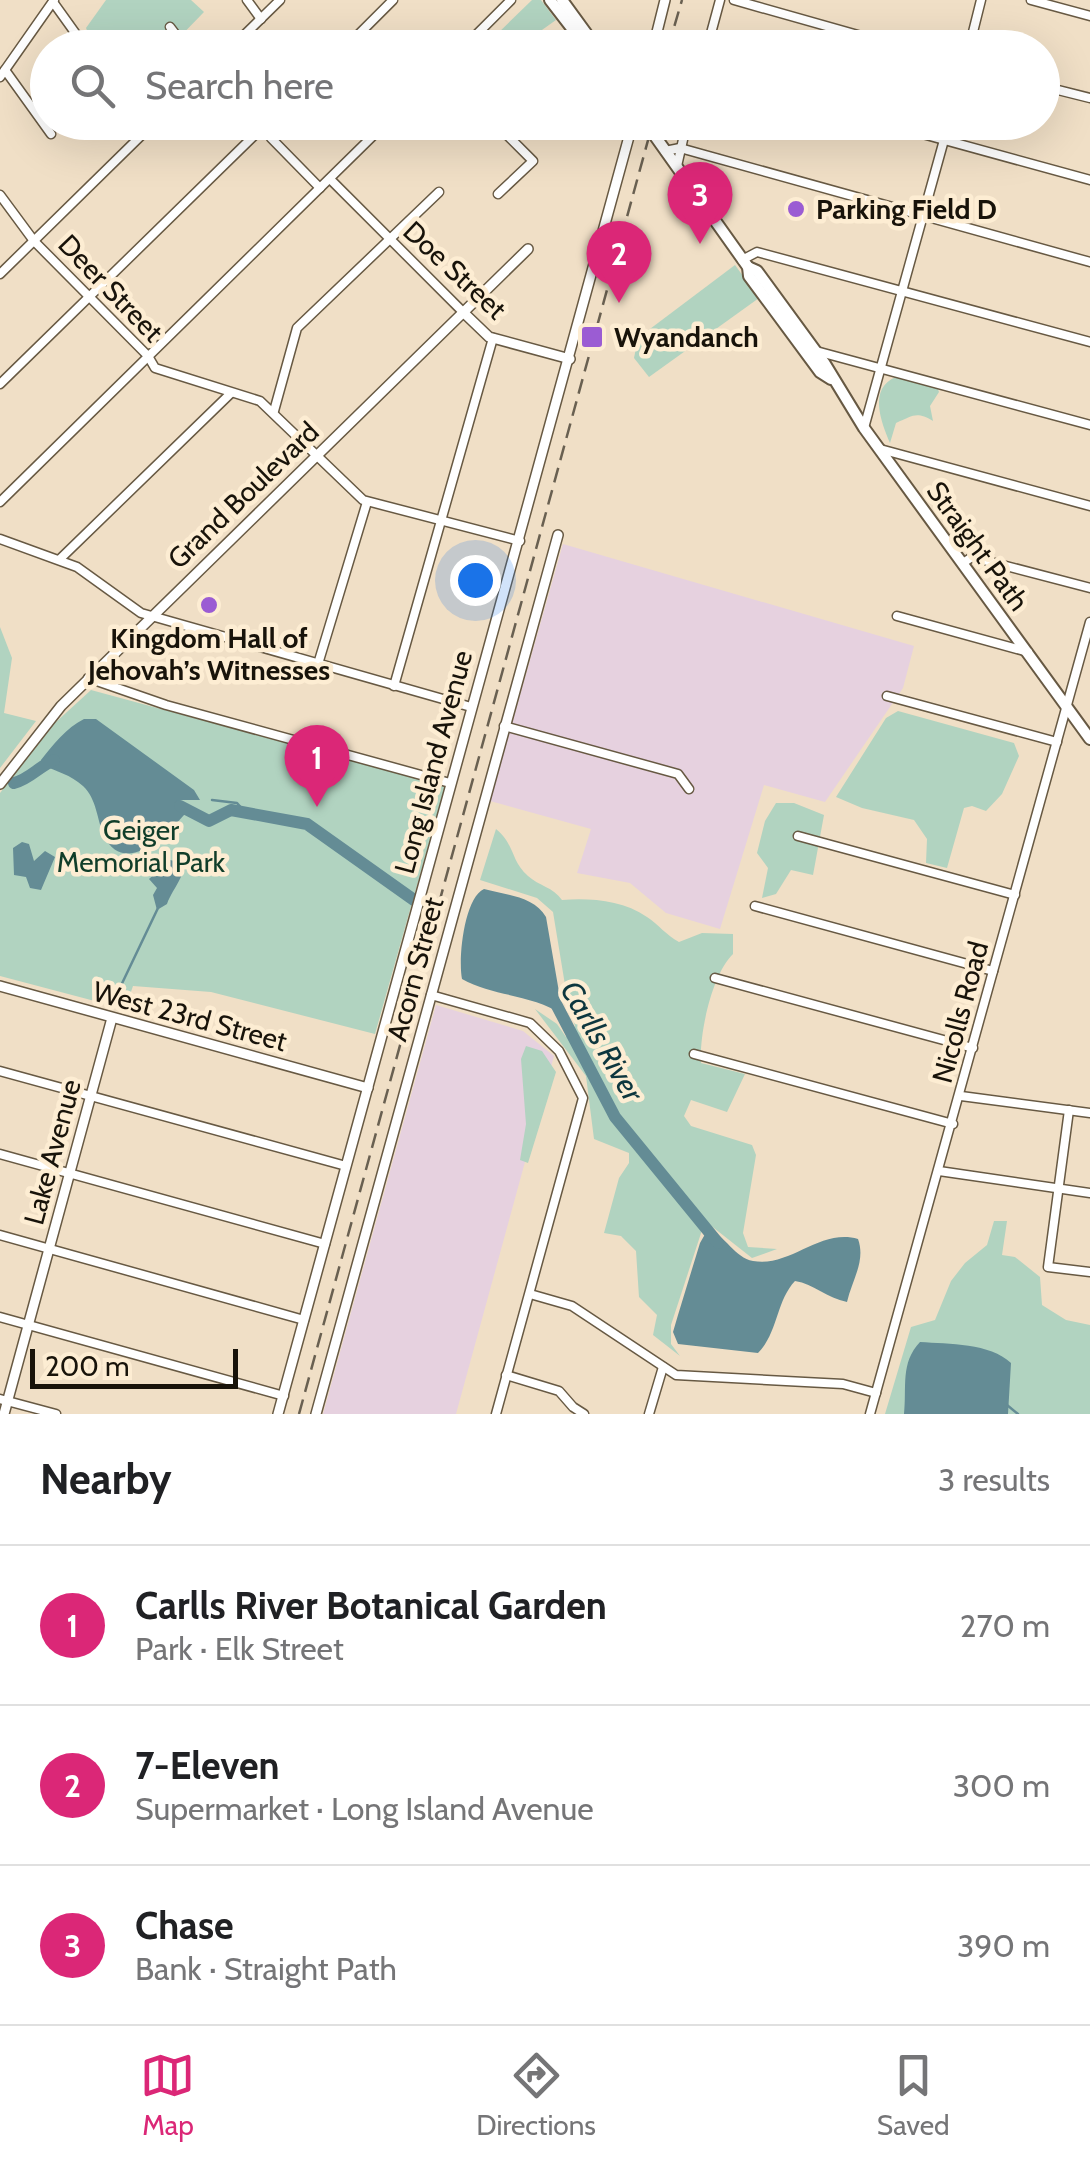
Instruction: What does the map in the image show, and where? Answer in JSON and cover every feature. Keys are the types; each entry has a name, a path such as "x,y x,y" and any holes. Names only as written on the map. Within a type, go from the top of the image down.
{"main road":[{"path":"550,0 573,30"},
{"path":"562,0 584,30"},
{"name":"Straight Path","path":"656,140 745,263 749,276 820,372 831,379"},
{"name":"Straight Path","path":"745,263 757,271 816,351 864,428 1067,707 1084,722 1090,738"}],"street":[{"path":"247,0 261,19"},
{"path":"250,30 280,0"},
{"path":"363,30 394,0"},
{"path":"481,30 512,0"},
{"path":"657,30 665,0"},
{"path":"712,30 720,0"},
{"path":"734,0 840,30"},
{"path":"974,30 982,0"},
{"path":"1030,0 1090,16"},
{"path":"33,30 54,1 74,30"},
{"path":"170,26 173,30"},
{"path":"30,34 2,73 30,109"},
{"path":"1060,90 1090,98"},
{"path":"0,274 137,140"},
{"path":"0,384 250,140"},
{"path":"273,140 320,188"},
{"path":"0,502 369,140"},
{"path":"498,194 532,161 512,140"},
{"name":"Long Island Avenue","path":"278,1414 628,140"},
{"path":"678,170 682,140"},
{"path":"864,428 944,140 1090,180"},
{"path":"664,152 680,148 1090,262"},
{"name":"Doe Street","path":"330,179 462,312 493,338 570,359"},
{"path":"274,411 296,328 440,192"},
{"name":"Deer Street","path":"0,195 34,240 148,356 155,368 260,402 367,502 520,541"},
{"name":"Grand Boulevard","path":"0,784 49,718 88,678 528,248"},
{"path":"745,263 757,252 1090,342"},
{"path":"394,686 493,338"},
{"path":"816,351 1090,425"},
{"path":"60,559 230,394"},
{"path":"880,449 1090,506"},
{"path":"318,664 367,502"},
{"name":"Acorn Street","path":"316,1414 558,536"},
{"path":"0,539 60,559 152,616 470,707"},
{"path":"963,564 972,557 1090,588"},
{"path":"897,616 1028,652"},
{"name":"Nicolls Road","path":"870,1414 1090,622"},
{"path":"88,678 166,705 450,783"},
{"path":"887,696 1057,742"},
{"path":"504,726 678,774 689,789"},
{"path":"798,836 1015,895"},
{"path":"755,906 994,971"},
{"path":"716,978 973,1048"},
{"name":"West 23rd Street","path":"0,986 368,1088"},
{"path":"431,995 530,1023 560,1051 584,1098 496,1414"},
{"name":"Lake Avenue","path":"4,1414 4,1400 112,1018"},
{"path":"694,1054 953,1124"},
{"path":"0,1070 346,1166"},
{"path":"961,1096 1090,1113"},
{"path":"1069,1110 1048,1267 1090,1272"},
{"path":"0,1154 325,1244"},
{"path":"939,1171 1090,1193"},
{"path":"0,1235 304,1320"},
{"path":"530,1294 572,1306 676,1375 842,1384 876,1393"},
{"path":"0,1317 284,1396"},
{"path":"648,1414 663,1367"},
{"path":"506,1376 559,1390 584,1414"},
{"path":"4,1400 56,1414"}],"shaded area":[{"path":"563,544 914,646 903,688 825,802 764,785 720,929 666,913 630,883 577,873 591,829 490,801"},
{"path":"436,1005 523,1031 554,1056 456,1414 323,1414"}],"green space":[{"path":"106,0 191,0 204,12 187,30 86,28"},
{"path":"532,0 541,0 556,20 542,30 501,30"},
{"path":"735,265 759,298 649,377 634,358 638,338"},
{"path":"896,377 937,387 939,392 930,406 933,421 918,415 896,423 890,443 879,397 887,382"},
{"path":"0,627 12,658 4,713 36,721 0,768"},
{"name":"Geiger Memorial Park","path":"91,690 445,786 375,1034 211,992 133,986 125,1009 0,976 0,793 56,722"},
{"path":"898,711 1014,743 1019,756 1002,794 986,811 972,806 964,808 947,868 926,863 927,839 914,820 862,808 836,797 886,718"},
{"path":"776,803 794,803 824,815 813,875 791,870 776,894 762,898 768,868 757,853 765,821"},
{"path":"496,829 522,870 562,900 595,900 627,907 679,942 702,933 733,934 733,954 719,975 708,1005 701,1063 745,1074 727,1112 691,1100 684,1116 691,1126 752,1145 756,1155 743,1233 748,1247 777,1249 752,1258 705,1221 671,1325 671,1344 680,1356 653,1335 657,1315 639,1297 636,1251 621,1236 604,1233 629,1153 594,1139 586,1076 535,1009 557,1024 566,1037 575,1026 553,912 537,898 480,880"},
{"path":"526,1046 542,1051 556,1072 528,1163 520,1160 526,1124 521,1059"},
{"path":"994,1221 1007,1221 1002,1255 1015,1257 1040,1277 1042,1305 1066,1320 1090,1325 1090,1414 885,1414 911,1327 935,1320 951,1281 987,1245"}],"water":[{"path":"84,719 96,719 194,790 200,800 180,800 179,804 192,812 145,849 122,853 112,848 88,791 74,779 42,765 41,760 55,743"},
{"path":"22,842 29,844 34,861 45,851 55,857 41,890 30,888 26,877 14,875 13,848"},
{"path":"179,848 185,857 183,872 167,904 157,910 153,895 157,888 149,879 170,860 179,862"},
{"path":"484,889 527,900 546,917 563,1015 539,1003 462,979 467,916"},
{"path":"708,1229 741,1256 767,1262 831,1239 858,1239 859,1263 847,1302 795,1281 758,1353 678,1344 673,1332 700,1243"},
{"path":"920,1342 981,1348 1011,1363 1008,1414 904,1414 909,1358"}],"waterway":[{"name":"Carlls River","path":"14,783 54,760"},
{"path":"212,800 237,803 245,812"},
{"name":"Carlls River","path":"180,806 209,821 231,810 307,824 414,900"},
{"path":"116,996 158,908"},
{"name":"Carlls River","path":"556,1004 615,1117 718,1243"},
{"name":"Carlls River","path":"1007,1405 1018,1414"}],"railway":[{"path":"673,30 682,0"},
{"path":"299,1414 648,140"}],"place":[{"name":"Parking Field D","path":"796,209"},
{"name":"Chase","path":"700,244"},
{"name":"7-Eleven","path":"619,303"},
{"name":"Wyandanch","path":"592,337"},
{"name":"Kingdom Hall of Jehovah’s Witnesses","path":"209,605"},
{"name":"Carlls River Botanical Garden","path":"317,807"}]}
